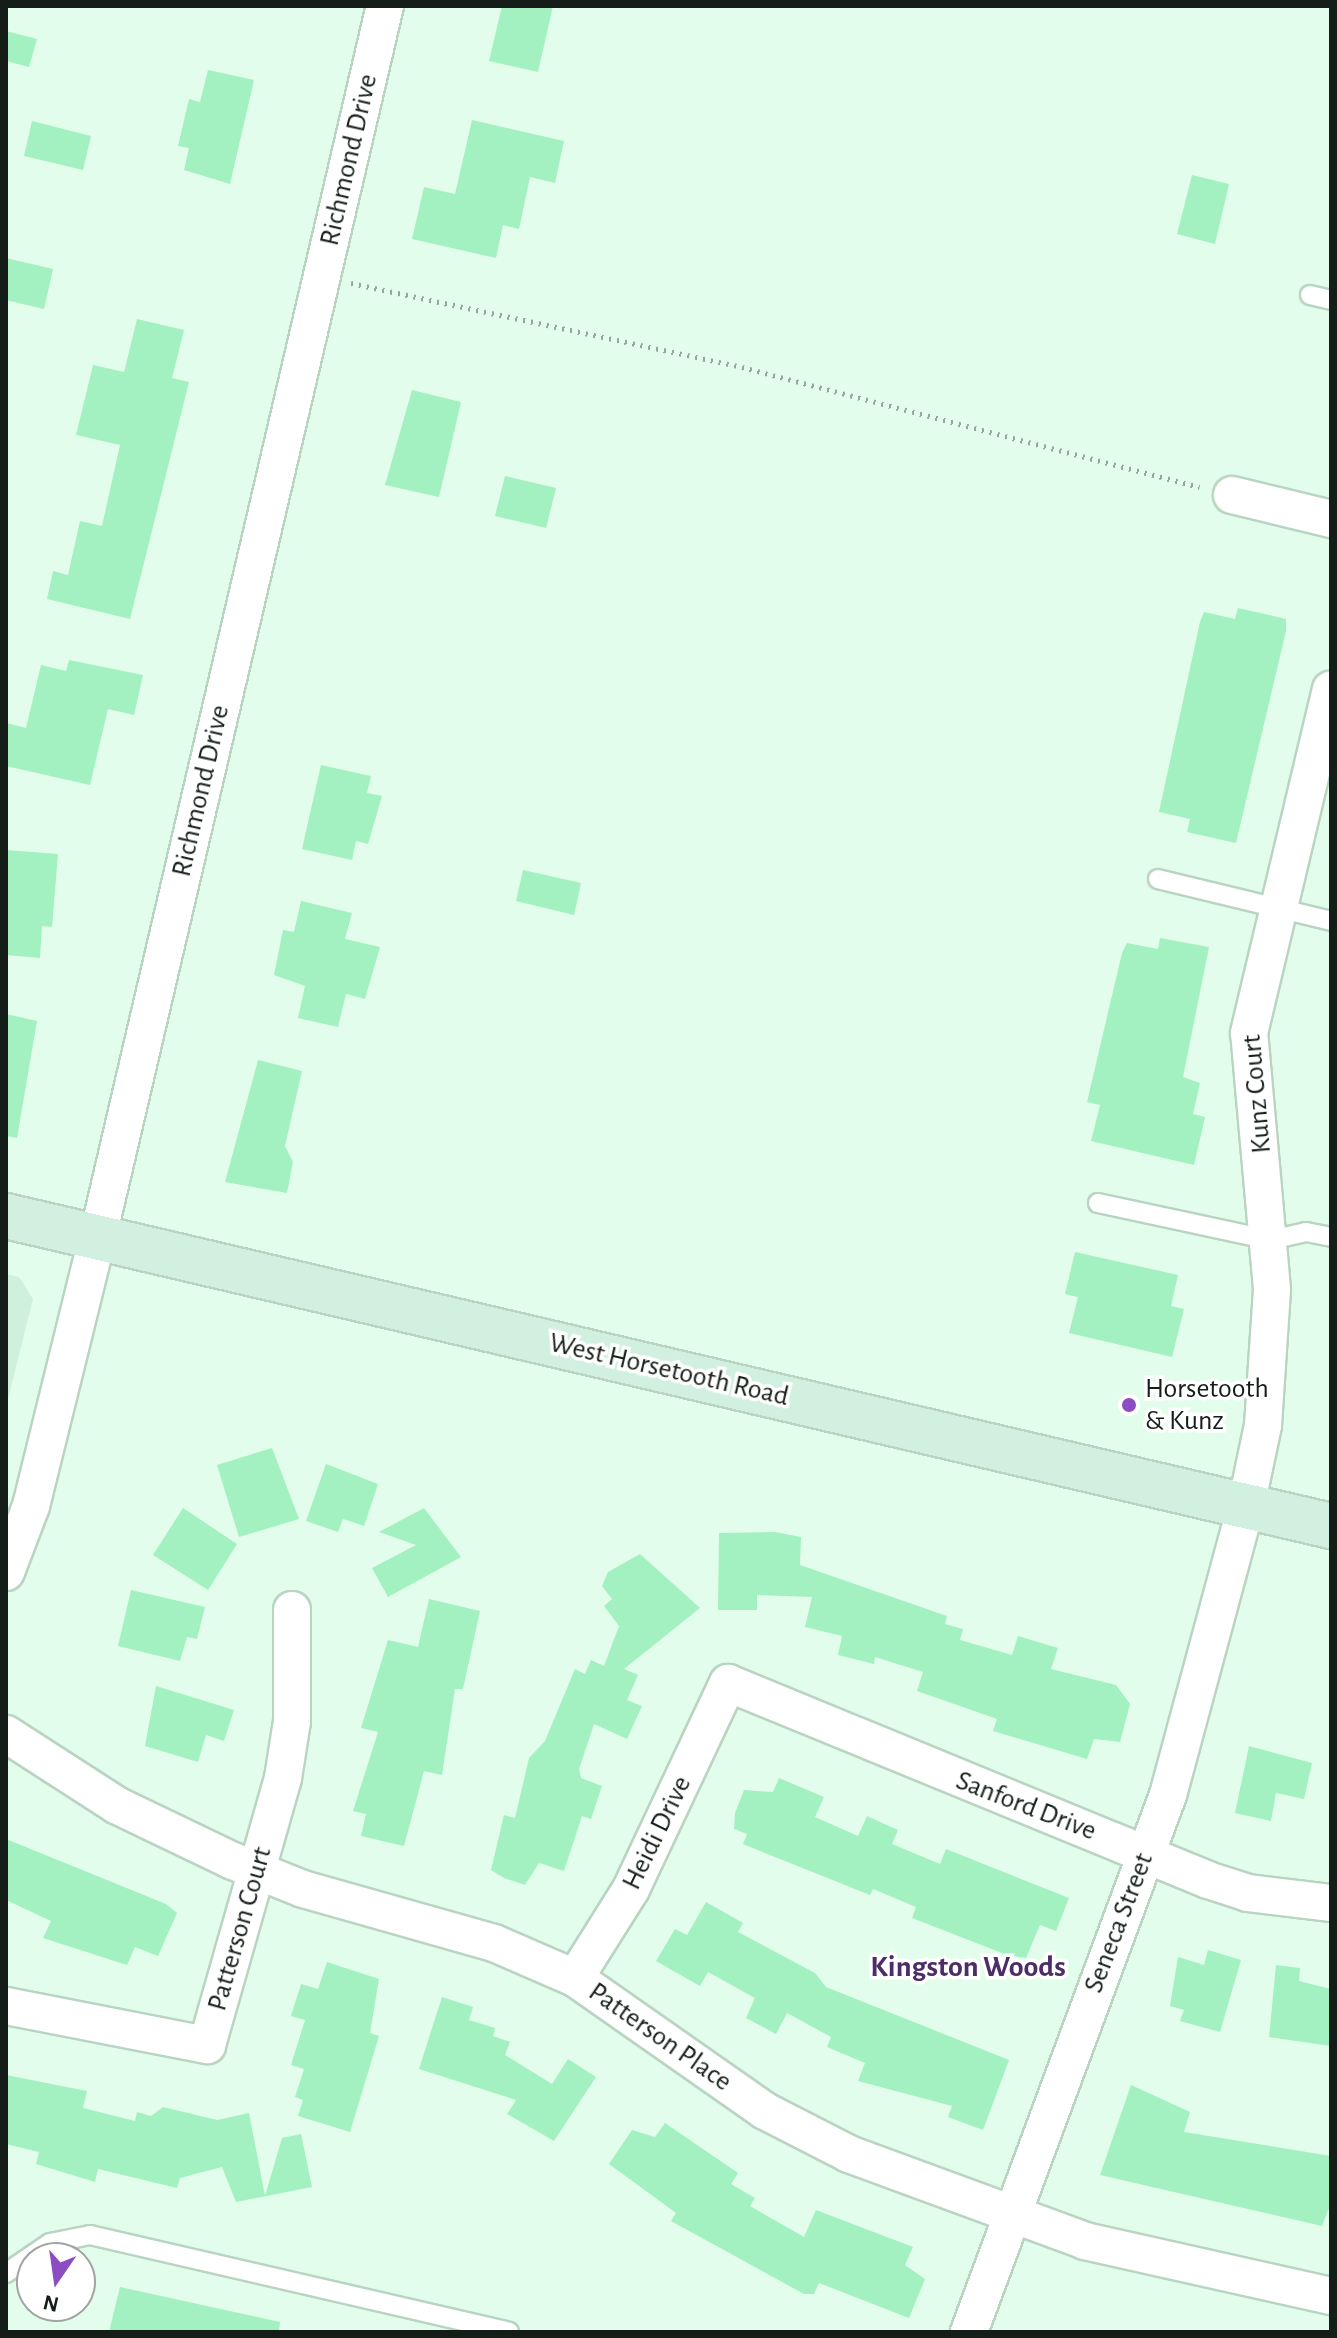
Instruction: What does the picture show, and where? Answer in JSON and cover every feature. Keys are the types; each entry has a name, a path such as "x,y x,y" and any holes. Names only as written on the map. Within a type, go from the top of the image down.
{"main road":[{"name":"West Horsetooth Road","path":"6,1216 1331,1526"}],"street":[{"name":"Richmond Drive","path":"6,1572 31,1506 98,1236 385,6"},
{"path":"1232,495 1331,519"},
{"name":"Kunz Court","path":"1246,1506 1263,1425 1271,1240 1249,1033 1275,908 1331,690"},
{"name":"Seneca Street","path":"969,2332 1009,2213 1146,1852 1193,1714 1246,1506"},
{"name":"Patterson Court","path":"6,2006 207,2045 292,1721 292,1610"},
{"name":"Sanford Drive","path":"728,1683 1248,1893 1331,1903"},
{"name":"Heidi Drive","path":"575,1978 631,1889 728,1683"},
{"name":"Patterson Place","path":"6,1734 164,1831 255,1870 494,1943 575,1978 809,2137 1009,2213 1182,2268 1331,2296"}],"lane":[{"path":"1310,295 1331,300"},
{"path":"1158,879 1331,921"},
{"path":"1098,1203 1271,1240 1306,1232 1331,1237"},
{"path":"6,2273 50,2243 90,2235 509,2332"}],"path":[{"path":"321,279 742,367 1232,495"}],"shaded area":[{"path":"6,1274 19,1277 33,1299 6,1407"}],"building":[{"path":"502,6 553,6 538,72 489,61"},
{"path":"6,31 37,39 29,67 6,61"},
{"path":"208,70 254,80 230,184 184,170 189,148 178,146 189,99 200,102"},
{"path":"472,120 564,141 555,183 530,177 519,229 503,225 496,258 412,239 424,187 455,194"},
{"path":"32,121 91,136 83,170 24,156"},
{"path":"1192,175 1229,184 1215,244 1177,234"},
{"path":"6,258 53,269 44,309 6,300"},
{"path":"137,319 184,330 172,378 189,382 130,619 47,599 53,571 68,575 80,521 102,526 120,445 76,435 93,365 124,372"},
{"path":"412,390 461,402 439,497 385,485"},
{"path":"505,476 556,488 546,528 495,516"},
{"path":"1238,608 1286,619 1286,631 1236,843 1187,832 1190,819 1159,812 1200,622 1204,612 1235,619"},
{"path":"69,660 143,675 134,715 108,709 90,785 6,766 6,723 26,728 41,665 66,671"},
{"path":"321,765 371,776 367,793 382,796 368,844 356,841 352,860 302,849"},
{"path":"6,850 58,854 52,927 42,926 40,958 6,955"},
{"path":"523,870 581,883 574,915 516,901"},
{"path":"301,901 352,913 345,939 380,947 365,999 346,994 338,1027 298,1018 305,986 274,975 283,930 294,932"},
{"path":"1160,938 1209,947 1183,1077 1200,1083 1193,1114 1205,1117 1194,1165 1091,1141 1100,1105 1087,1102 1122,953 1127,943 1158,949"},
{"path":"6,1014 37,1021 17,1138 6,1136"},
{"path":"258,1060 302,1071 285,1146 293,1162 287,1193 225,1182"},
{"path":"1075,1252 1178,1275 1171,1306 1184,1309 1172,1357 1069,1333 1078,1297 1065,1294"},
{"path":"272,1448 299,1519 239,1537 217,1465"},
{"path":"326,1464 378,1484 364,1526 343,1519 338,1532 306,1521"},
{"path":"183,1508 237,1544 208,1590 153,1555"},
{"path":"424,1508 461,1557 388,1597 372,1568 416,1545 379,1532"},
{"path":"775,1532 801,1537 800,1565 947,1616 945,1624 963,1629 960,1640 1012,1655 1018,1636 1058,1648 1051,1669 1116,1685 1130,1704 1120,1742 1094,1739 1087,1759 993,1731 997,1719 917,1691 923,1672 875,1657 874,1664 838,1655 842,1636 805,1627 812,1597 757,1595 757,1610 718,1610 719,1533"},
{"path":"640,1554 700,1608 624,1669 638,1675 627,1700 642,1706 627,1739 594,1724 579,1769 581,1778 602,1786 591,1819 582,1816 564,1871 539,1863 525,1885 504,1878 491,1870 504,1815 515,1818 529,1758 545,1741 575,1669 585,1674 591,1660 604,1666 619,1626 604,1606 612,1599 602,1586 608,1572"},
{"path":"131,1590 205,1607 197,1639 187,1637 180,1661 118,1646"},
{"path":"429,1599 480,1611 463,1689 455,1689 442,1775 424,1771 404,1846 361,1836 366,1814 353,1811 378,1732 361,1728 388,1640 418,1647"},
{"path":"156,1686 234,1710 224,1741 206,1735 198,1762 145,1746"},
{"path":"1249,1746 1312,1763 1304,1799 1276,1793 1271,1821 1235,1813"},
{"path":"779,1778 824,1797 815,1817 858,1836 867,1816 898,1830 892,1844 940,1864 946,1849 1069,1898 1056,1931 1040,1925 1026,1958 1007,1955 912,1918 916,1907 873,1889 870,1895 743,1844 747,1834 734,1829 735,1813 744,1790 773,1792"},
{"path":"6,1839 166,1904 177,1913 158,1956 135,1947 127,1965 43,1938 51,1921 6,1900"},
{"path":"706,1902 743,1923 738,1932 815,1973 826,1987 1009,2060 983,2130 948,2117 952,2106 858,2081 865,2063 827,2047 831,2037 787,2013 776,2034 746,2018 755,1998 708,1972 700,1986 656,1961 675,1929 687,1935"},
{"path":"1208,1950 1241,1960 1220,2032 1180,2021 1184,2010 1170,2006 1178,1957 1204,1965"},
{"path":"327,1962 379,1979 370,2033 379,2036 350,2132 298,2116 303,2100 295,2097 304,2069 291,2065 305,2020 291,2016 301,1984 318,1989"},
{"path":"1276,1965 1300,1968 1299,1981 1331,1989 1331,2046 1269,2037"},
{"path":"442,1997 473,2007 469,2020 495,2028 493,2036 510,2042 505,2055 552,2084 568,2059 596,2077 554,2141 507,2114 516,2100 419,2069"},
{"path":"6,2075 87,2091 83,2108 135,2121 137,2112 151,2116 163,2107 217,2120 249,2113 265,2196 282,2138 301,2134 312,2187 236,2202 222,2167 180,2178 177,2188 98,2169 95,2182 36,2164 39,2152 6,2144"},
{"path":"1131,2085 1190,2112 1184,2132 1331,2156 1331,2203 1322,2226 1100,2175"},
{"path":"665,2123 738,2173 731,2184 755,2198 750,2206 804,2237 816,2210 913,2247 905,2265 925,2279 909,2318 819,2283 814,2294 804,2294 671,2221 676,2213 609,2164 632,2130 655,2137"},
{"path":"120,2287 280,2322 279,2332 109,2332"}],"place":[{"name":"Horsetooth & Kunz","path":"1129,1405"}],"district":[{"name":"Kingston Woods","path":"968,1967"}]}
